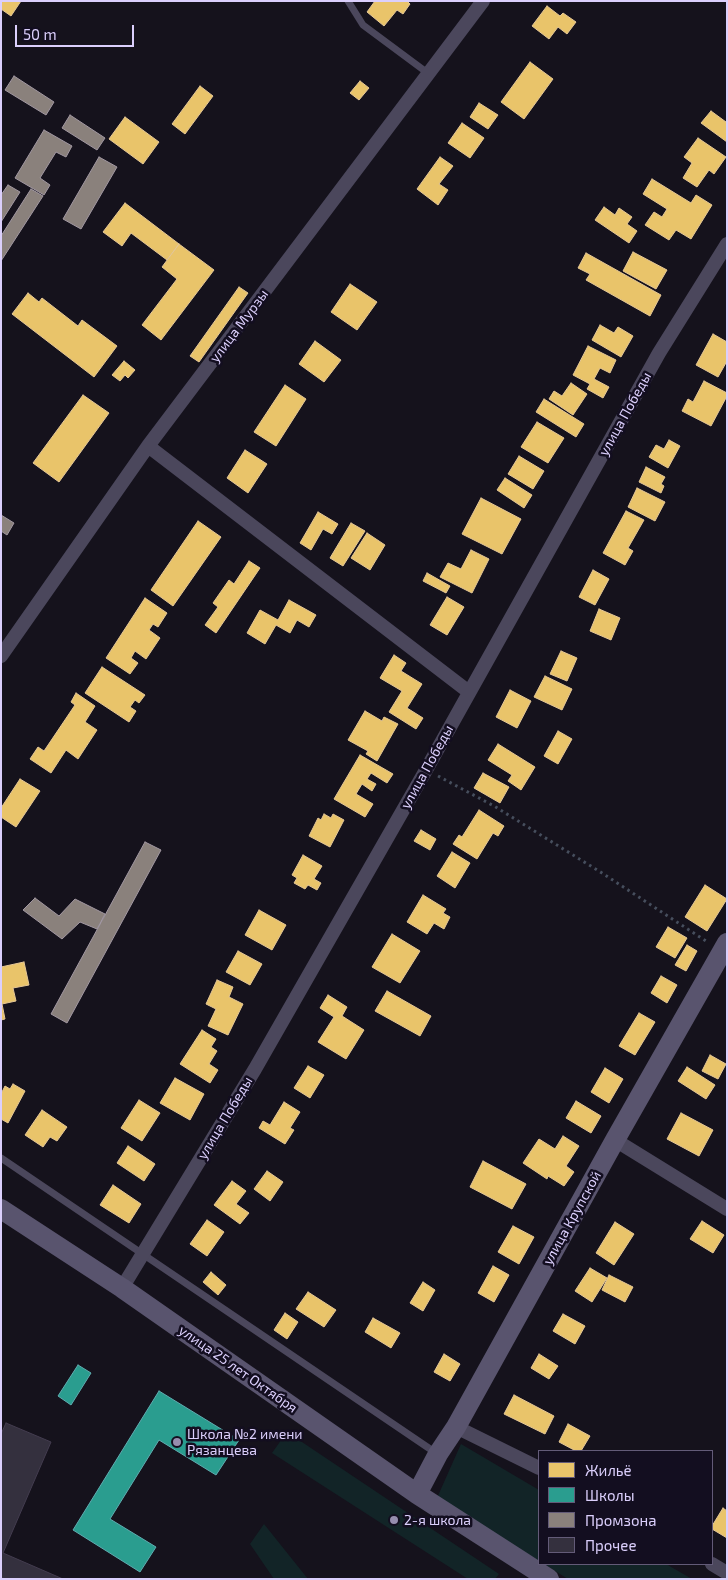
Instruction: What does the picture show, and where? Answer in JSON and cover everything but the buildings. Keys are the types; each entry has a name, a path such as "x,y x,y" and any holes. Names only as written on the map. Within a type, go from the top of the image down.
{"street":[{"name":"улица Мурзы","path":"1,656 148,446 483,1"},
{"name":"улица Победы","path":"122,1288 255,1069 426,770 659,352 727,244"},
{"path":"148,446 469,692"},
{"name":"улица Крупской","path":"417,1494 725,947"},
{"path":"615,1140 727,1209"},
{"name":"улица 25 лет Октября","path":"1,1209 122,1288 417,1494 549,1579"},
{"path":"456,1427 538,1468"},
{"path":"713,1565 727,1573"}],"lane":[{"path":"348,1 363,25 429,74"},
{"path":"1,1158 438,1454"}],"path":[{"path":"426,770 494,806 725,947"}],"shaded area":[{"path":"287,1432 499,1574 495,1579 468,1579 272,1453"},
{"path":"461,1444 538,1489 538,1560 437,1498"},
{"path":"264,1524 308,1579 274,1579 250,1544"},
{"path":"546,1565 668,1565 692,1579 568,1579"}],"place":[{"name":"Школа №2 имени Рязанцева","path":"177,1442"},
{"name":"2-я школа","path":"394,1520"}]}
